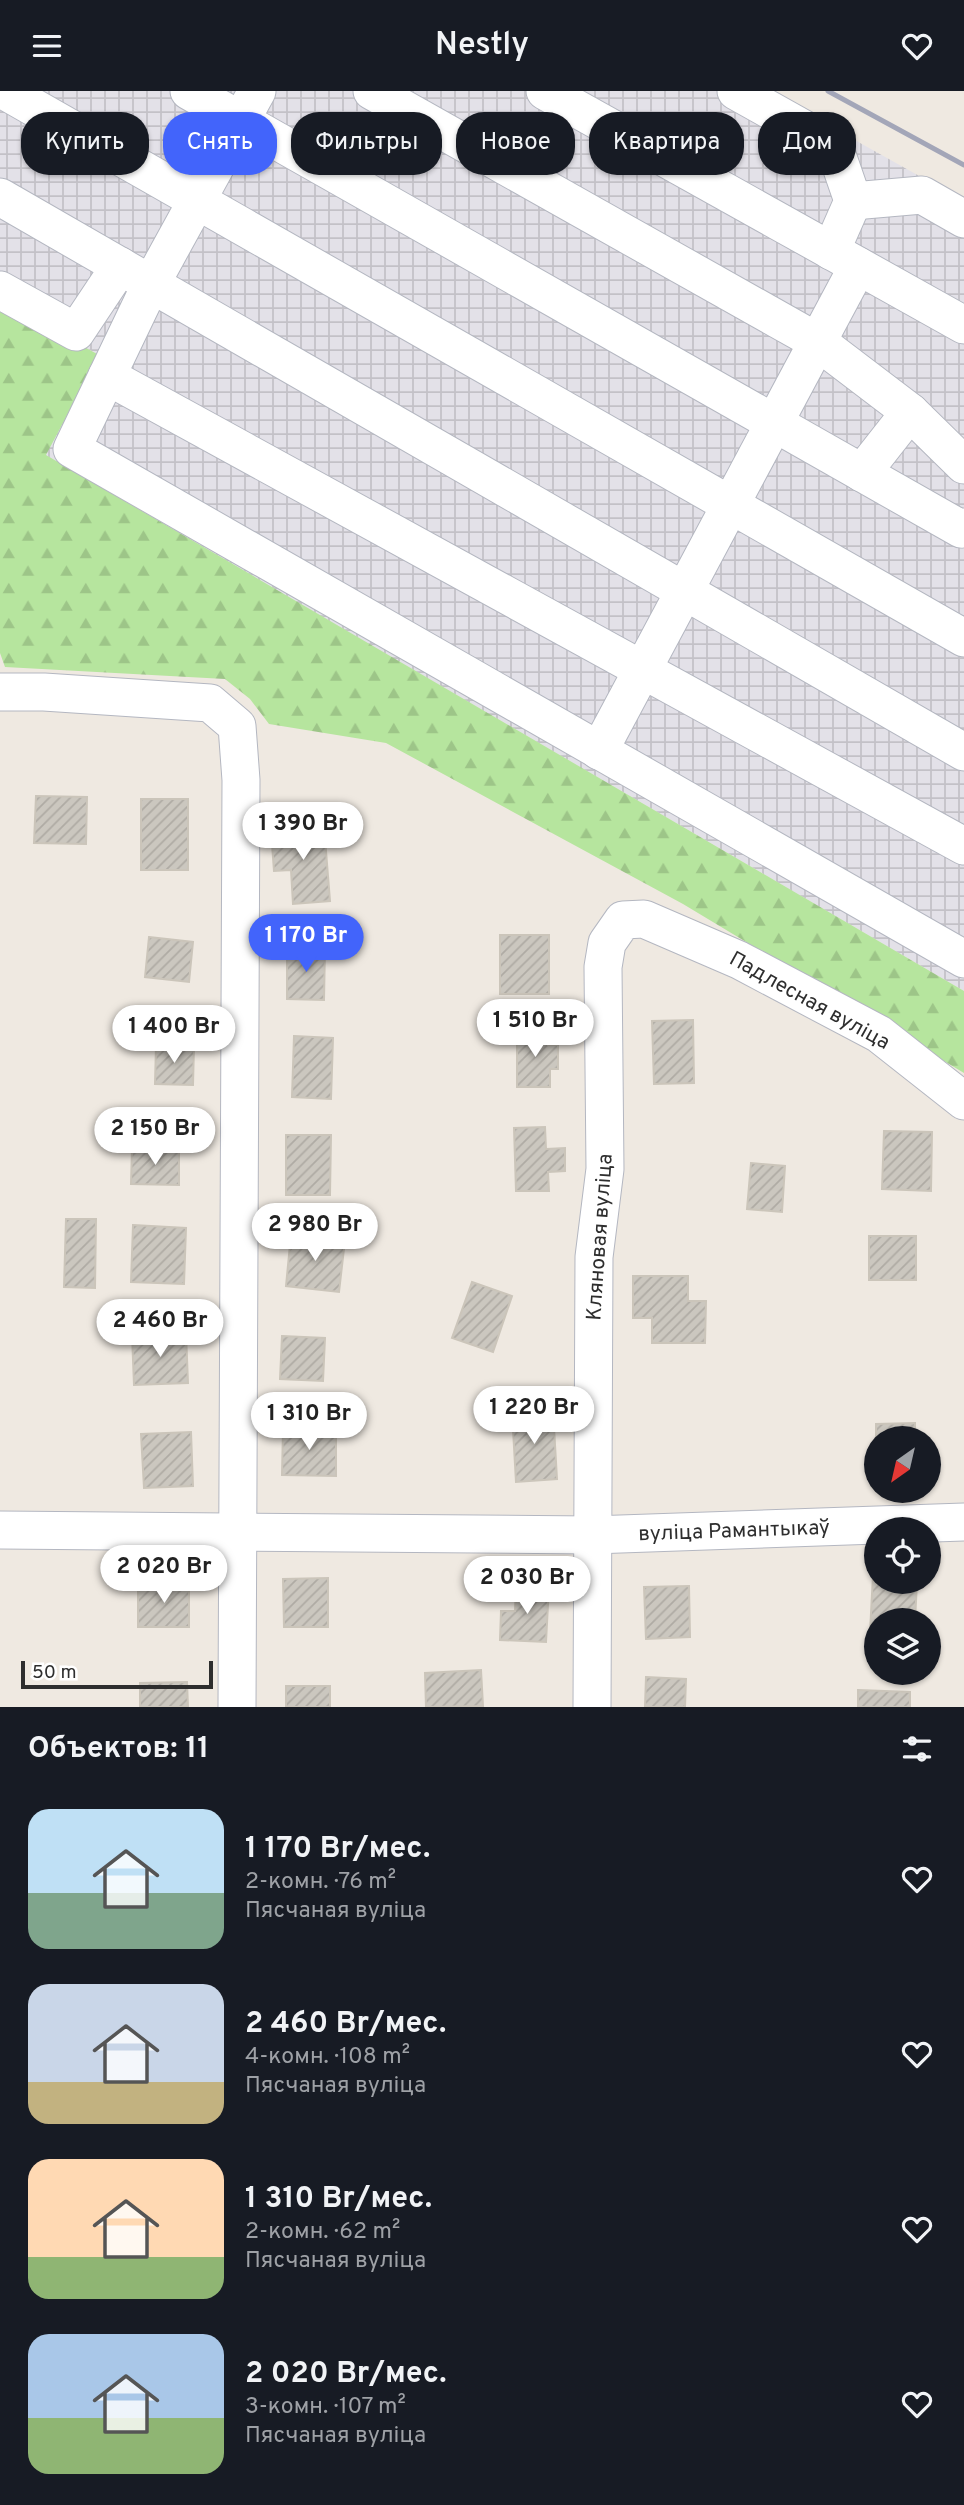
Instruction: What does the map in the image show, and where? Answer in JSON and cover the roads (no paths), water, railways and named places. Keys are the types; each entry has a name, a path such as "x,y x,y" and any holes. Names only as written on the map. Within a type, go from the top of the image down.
{"street":[{"path":"5,91 964,638"},
{"path":"189,91 249,106 775,423 961,529 964,527"},
{"path":"372,91 818,342 910,412 964,465"},
{"path":"545,91 964,325"},
{"path":"600,751 818,342 845,258 853,201 834,146 736,91"},
{"path":"0,290 76,332 135,275 197,200 249,106"},
{"path":"853,201 922,195 964,219"},
{"path":"0,197 964,752"},
{"path":"135,275 107,376 72,449 964,959"},
{"path":"107,376 964,846"},
{"path":"862,473 910,412"},
{"path":"0,692 44,692 210,703 237,726 241,780 237,1707"},
{"name":"Падлесная вуліца","path":"644,919 739,960 879,1034 964,1101"},
{"name":"Кляновая вуліца","path":"592,1707 594,1257 605,1169 603,967 607,943 623,920 644,919"},
{"name":"вуліца Рамантыкаў","path":"0,1530 592,1535 964,1522"}],"railway":[{"path":"828,91 964,165"}]}
